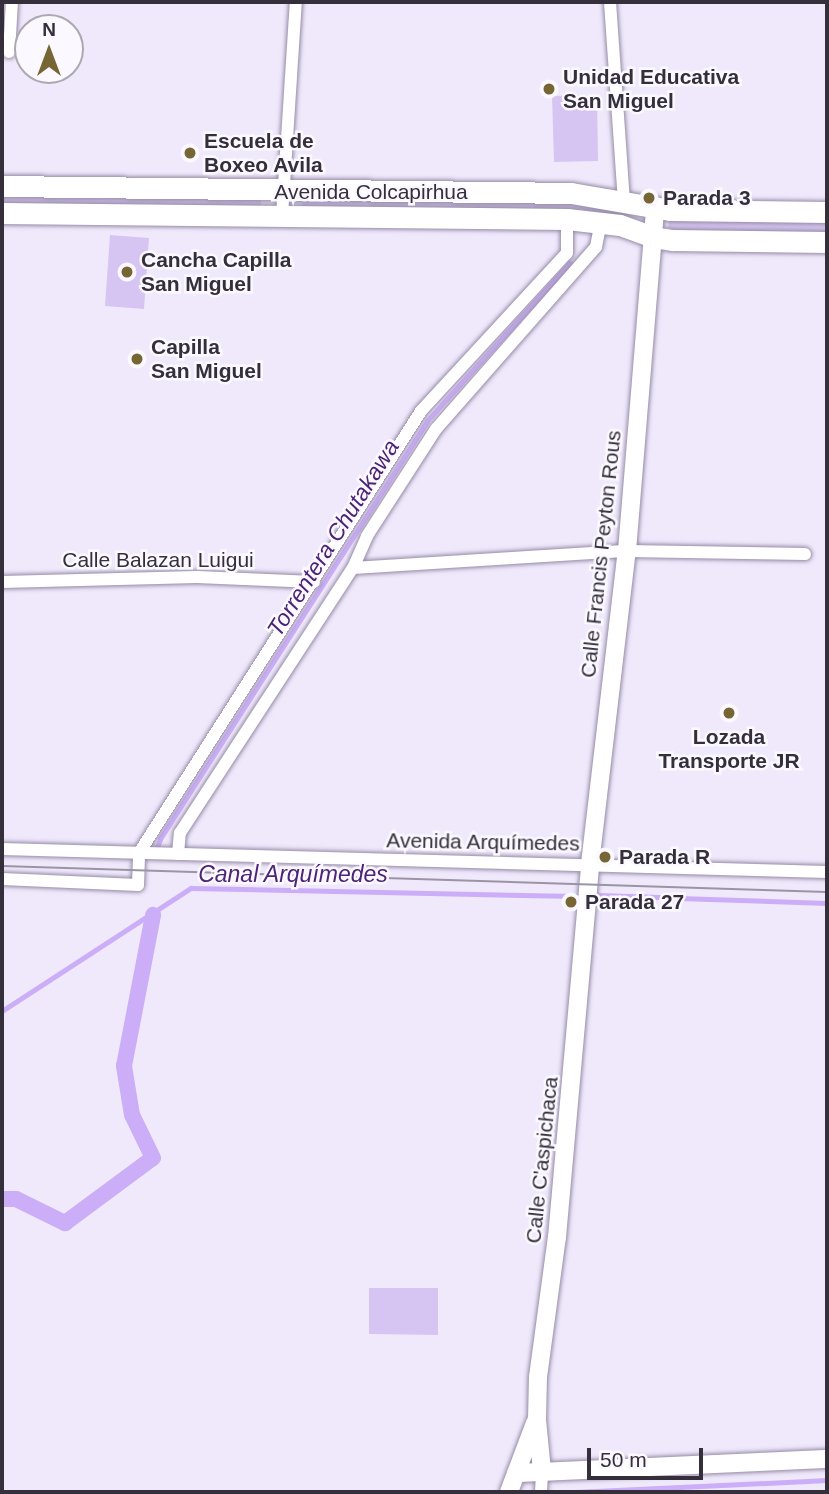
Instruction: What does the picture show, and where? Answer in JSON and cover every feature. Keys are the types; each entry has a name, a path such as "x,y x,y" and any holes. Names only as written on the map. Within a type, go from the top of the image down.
{"main road":[{"name":"Avenida Colcapirhua","path":"2,186 283,192 571,193 655,208 827,212"},
{"name":"Avenida Colcapirhua","path":"2,213 566,219 625,226 653,237 827,242"}],"street":[{"path":"9,52 12,2"},
{"path":"282,216 296,2"},
{"path":"610,2 624,201"},
{"name":"Calle Francis Peyton Rous","path":"589,904 590,864 627,551 655,208"},
{"path":"2,879 138,885 139,853 421,411 567,253 566,219"},
{"path":"178,854 180,833 353,568 367,536 436,429 596,247 601,222"},
{"path":"353,568 627,551 805,554"},
{"name":"Calle Balazan Luigui","path":"2,582 197,577 314,582"},
{"name":"Avenida Arquímedes","path":"2,849 827,872"},
{"name":"Calle C'aspichaca","path":"541,1484 537,1420 538,1377 557,1237 589,904"},
{"name":"Calle C'aspichaca","path":"509,1492 537,1420"},
{"path":"516,1473 541,1484 827,1459"}],"shaded area":[{"path":"597,95 598,161 554,162 552,96"},
{"path":"2,196 261,198 261,207 2,205"},
{"path":"302,198 562,200 624,209 621,218 302,206"},
{"path":"669,220 827,220 827,234 675,231 668,228"},
{"name":"Cancha Capilla San Miguel","path":"110,235 149,238 144,309 105,306"},
{"path":"369,1288 438,1288 438,1335 369,1334"}],"waterway":[{"name":"Torrentera Chutakawa","path":"155,853 160,839 427,421 570,263"},
{"name":"Canal Arquímedes","path":"2,1011 191,888 577,896"},
{"name":"Canal Arquímedes","path":"598,895 659,897"},
{"name":"Canal Arquímedes","path":"679,898 827,903"},
{"path":"2,1199 16,1199 65,1223 153,1158 132,1115 124,1066 153,915"},
{"path":"575,1492 827,1480"}],"tram line":[{"path":"2,866 827,892"}],"place":[{"name":"Unidad Educativa San Miguel","path":"549,89"},
{"name":"Escuela de Boxeo Avila","path":"190,153"},
{"name":"Parada 3","path":"649,198"},
{"name":"Cancha Capilla San Miguel","path":"127,272"},
{"name":"Capilla San Miguel","path":"137,359"},
{"name":"Lozada Transporte JR","path":"729,713"},
{"name":"Parada R","path":"605,857"},
{"name":"Parada 27","path":"571,902"}]}
